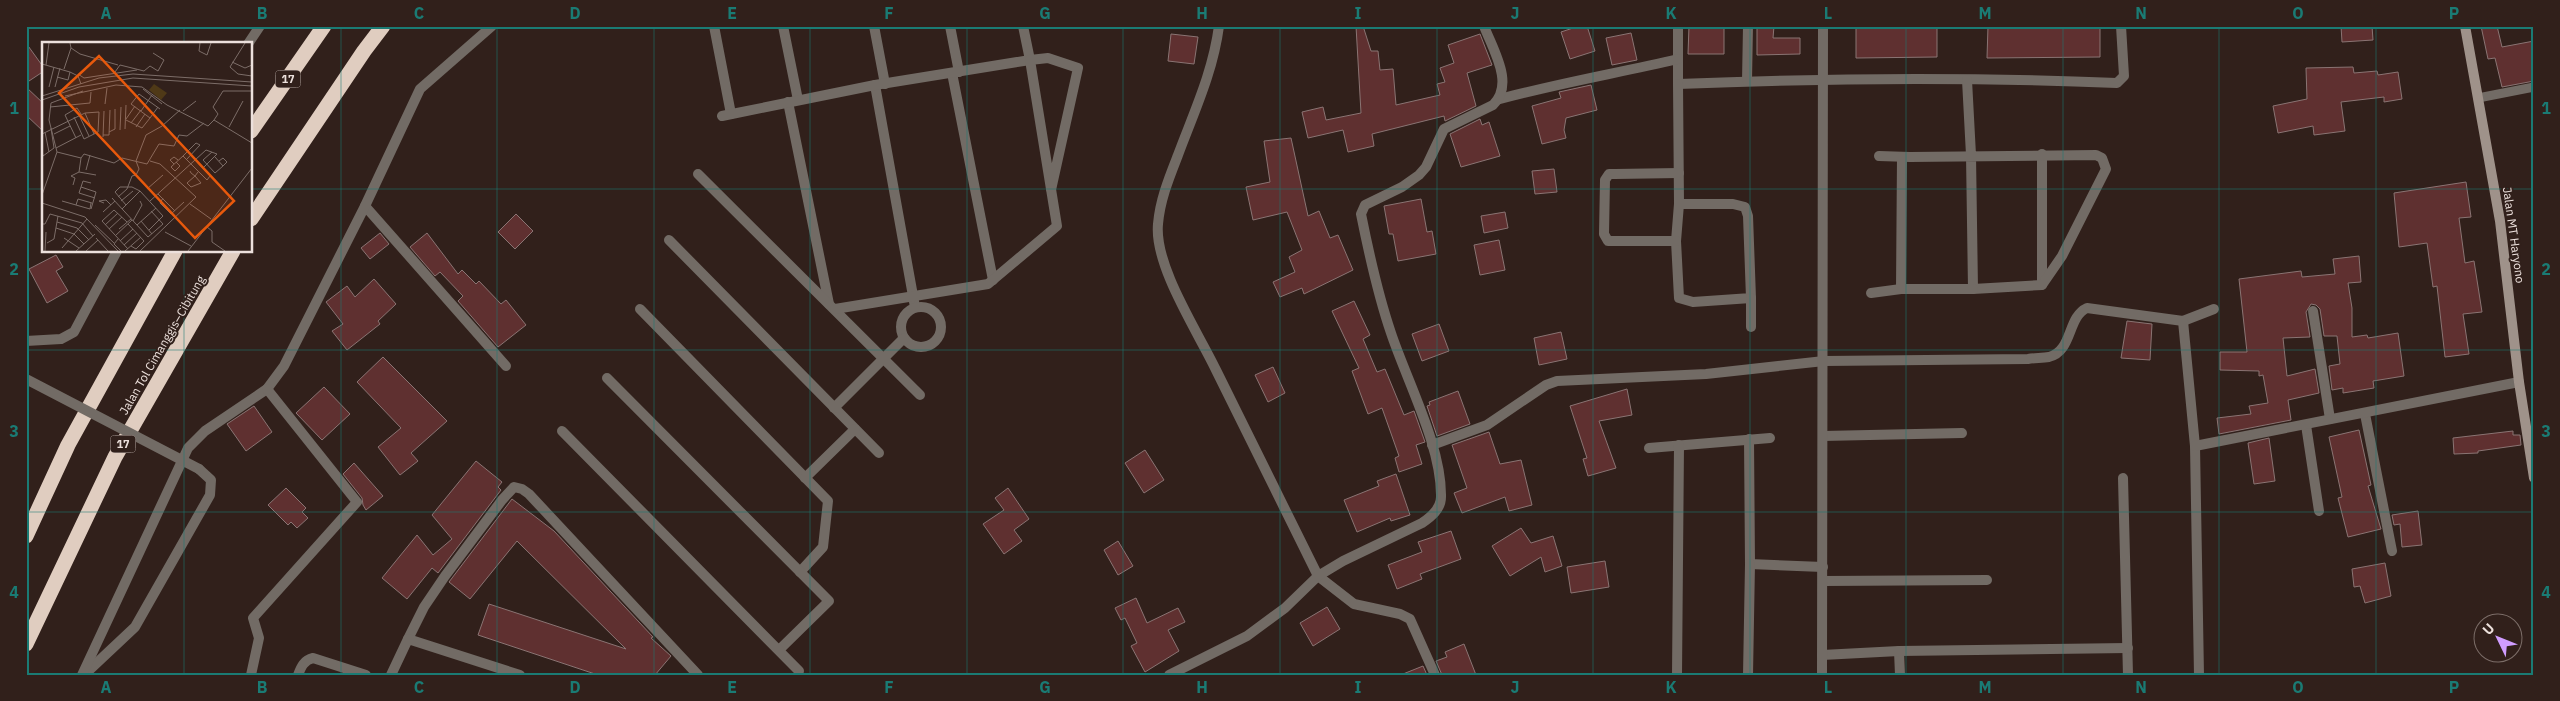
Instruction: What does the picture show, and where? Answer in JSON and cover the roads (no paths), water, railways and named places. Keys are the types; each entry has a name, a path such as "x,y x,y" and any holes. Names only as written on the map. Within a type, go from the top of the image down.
{"highway":[{"name":"17","path":"252,130 324,26"},
{"path":"252,218 364,51 383,26"},
{"path":"26,536 68,445 174,252"},
{"name":"Jalan Tol Cimanggis–Cibitung","path":"26,644 115,457 232,252"}],"main road":[{"name":"Jalan MT Haryono","path":"2465,26 2500,221 2519,382 2534,478"}],"street":[{"path":"249,42 260,26"},
{"path":"83,675 188,448 205,432 267,389 284,366 365,206 420,89 492,26"},
{"path":"714,26 727,115 880,85 1030,60 1048,58 1078,68 1051,190"},
{"path":"783,26 793,101 832,306"},
{"path":"874,26 880,85 915,307"},
{"path":"950,26 956,73 993,280"},
{"path":"832,306 988,284 1057,226 1024,26"},
{"path":"1219,26 1214,58 1206,84 1162,203 1158,226 1160,250 1187,315 1209,355 1318,576 1354,604 1400,614 1410,619 1435,675"},
{"path":"1484,26 1504,82 1500,99"},
{"path":"1678,26 1680,204 1676,242 1679,298 1693,302 1751,298"},
{"path":"1747,81 1748,26"},
{"path":"1822,675 1824,361 1823,26"},
{"path":"1678,84 1747,81 1967,80 2117,83 2124,76 2121,26"},
{"path":"1168,675 1247,636 1285,608 1318,576 1343,561 1417,526 1431,516 1440,506 1441,498 1432,445 1390,332 1361,214 1365,205 1402,187 1419,175 1426,167 1444,130 1493,105 1500,99 1558,83 1609,75 1678,59"},
{"path":"1967,80 1971,155 1973,289"},
{"path":"2042,154 2042,285"},
{"path":"1879,156 2042,154 2096,155 2102,158 2106,169 2062,256 2042,285"},
{"path":"1902,157 1902,289"},
{"path":"1676,242 1608,241 1604,234 1605,180 1609,174 1679,173"},
{"path":"698,174 920,395"},
{"path":"1680,204 1733,204 1745,207 1748,216 1751,327"},
{"path":"365,206 506,366"},
{"path":"669,240 879,453"},
{"path":"26,342 61,339 74,332 116,252"},
{"path":"1871,293 1902,289 1973,289 2042,285"},
{"path":"915,307 928,307 938,315 942,327 937,339 927,346 914,346 904,338 901,326 905,315 915,307"},
{"path":"1432,445 1487,425 1546,385 1557,381 1706,374 1824,361 2028,359 2050,357 2062,350 2078,317 2087,308 2183,321 2214,309"},
{"path":"640,309 828,501 823,547 800,572"},
{"path":"2313,311 2330,419"},
{"path":"2183,321 2195,446 2199,675"},
{"path":"834,408 904,338"},
{"path":"607,378 828,601 779,650"},
{"path":"26,379 200,469 211,480 210,495 136,627 83,675"},
{"path":"2195,446 2330,419 2365,414 2519,382"},
{"path":"251,675 259,638 253,618 357,502 267,389"},
{"path":"2365,414 2392,551"},
{"path":"2306,425 2319,511"},
{"path":"805,478 855,429"},
{"path":"562,431 799,671"},
{"path":"1823,436 1962,433"},
{"path":"1649,448 1770,438"},
{"path":"1748,675 1750,564 1749,439"},
{"path":"1677,675 1679,445"},
{"path":"2123,478 2128,675"},
{"path":"391,675 424,606 444,576 514,487 522,489 529,494 698,675"},
{"path":"1750,564 1823,567"},
{"path":"1823,581 1987,580"},
{"path":"408,638 520,675"},
{"path":"1822,655 1899,651 2128,648"},
{"path":"1899,651 1900,675"},
{"path":"298,675 302,665 307,660 313,658 366,675"}],"lane":[{"path":"2478,98 2534,87"}]}
